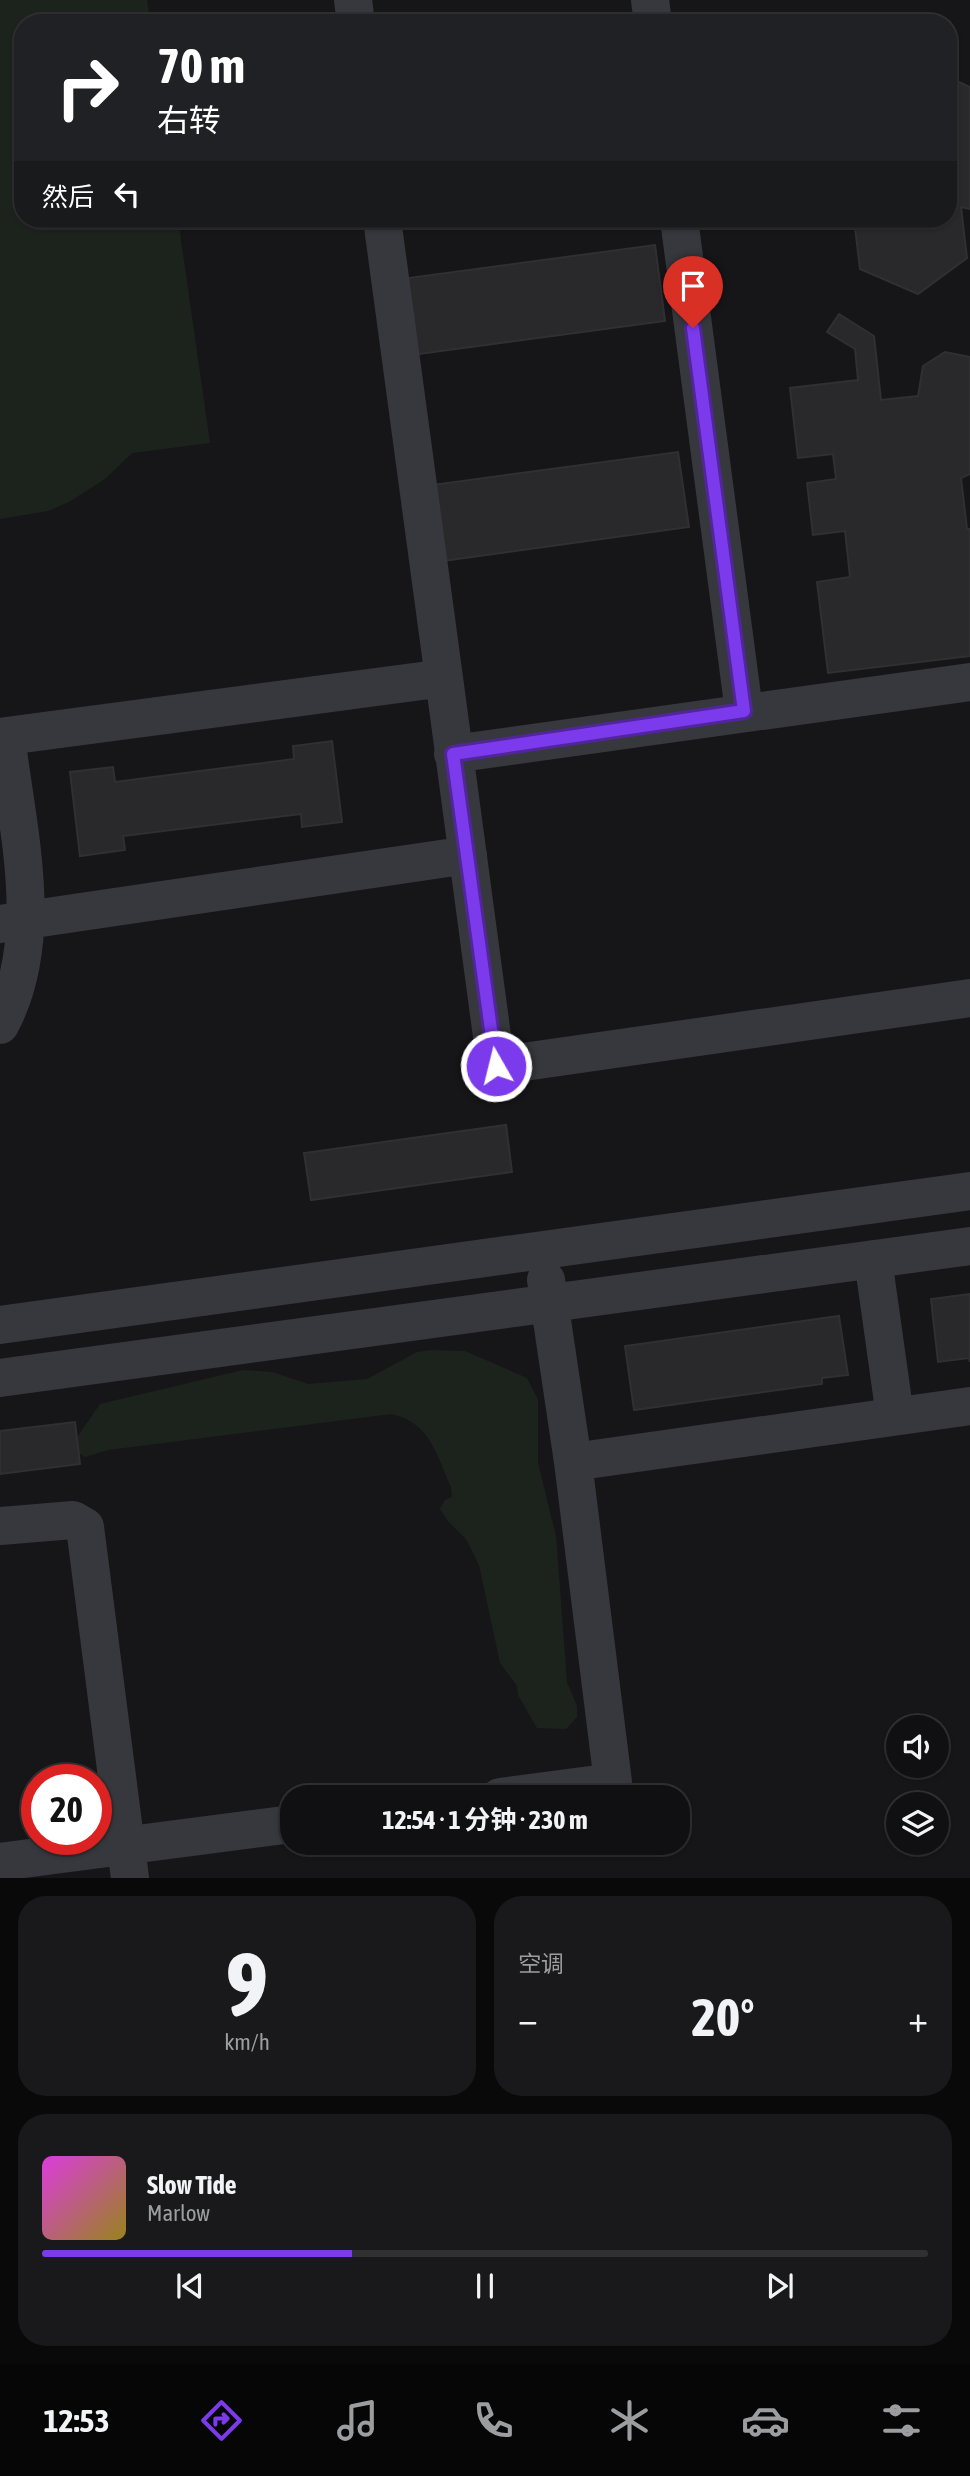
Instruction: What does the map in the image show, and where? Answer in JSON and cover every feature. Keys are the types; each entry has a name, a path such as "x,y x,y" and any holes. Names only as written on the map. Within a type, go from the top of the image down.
{"lane":[{"path":"383,228 496,1066 970,998"},
{"path":"680,228 744,711"},
{"path":"0,1025 12,1003 14,922 3,736 444,678"},
{"path":"453,754 970,681"},
{"path":"14,922 468,856"},
{"path":"0,1325 970,1191"},
{"path":"0,1378 970,1246"},
{"path":"542,1250 573,1462 613,1783 597,1785"},
{"path":"873,1259 895,1416"},
{"path":"573,1462 970,1406"},
{"path":"0,1526 73,1520 85,1527 128,1862"},
{"path":"0,1862 128,1862 280,1828"}],"shaded area":[{"path":"0,0 147,0 149,14 14,14 14,228 179,228 210,443 132,453 105,479 69,502 48,511 0,519"},
{"path":"465,1351 527,1378 538,1400 538,1463 556,1536 567,1682 577,1706 577,1717 566,1729 537,1728 518,1695 517,1686 500,1663 479,1565 466,1539 440,1509 445,1500 452,1497 451,1487 430,1441 415,1424 391,1414 108,1450 85,1457 77,1452 73,1443 100,1404 243,1370 272,1372 308,1384 367,1379 417,1352"}],"building":[{"path":"957,81 970,87 970,209 961,207 967,258 918,294 860,269 855,228 957,228"},
{"path":"655,245 665,321 412,355 401,279"},
{"path":"839,314 874,336 881,400 918,396 923,366 945,352 970,357 970,474 961,478 967,529 970,529 970,656 828,673 817,582 850,577 845,531 813,535 807,483 836,479 833,454 798,458 790,388 858,380 855,349 827,332"},
{"path":"678,452 689,527 435,562 425,486"},
{"path":"332,741 342,822 302,827 301,814 123,836 125,850 80,856 70,772 113,767 115,782 294,759 293,746"},
{"path":"506,1125 512,1172 311,1200 304,1153"},
{"path":"970,1294 970,1362 969,1358 938,1362 931,1299"},
{"path":"839,1316 848,1375 822,1378 822,1384 634,1410 625,1346"},
{"path":"75,1422 80,1464 0,1474 0,1431"}],"route":[{"path":"496,1066 453,754 744,711 693,328"}]}
